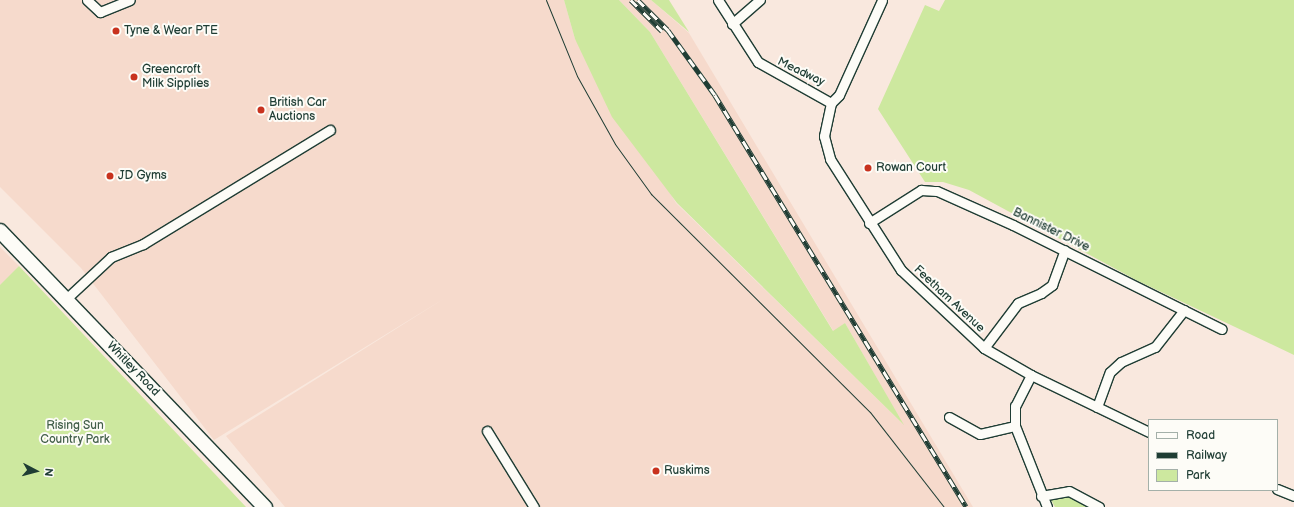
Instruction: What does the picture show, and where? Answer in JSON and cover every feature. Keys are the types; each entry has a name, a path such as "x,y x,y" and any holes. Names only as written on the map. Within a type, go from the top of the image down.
{"main road":[{"name":"Whitley Road","path":"0,231 265,507"}],"street":[{"path":"87,0 100,12 130,0"},
{"name":"Meadway","path":"718,0 748,50 768,70 822,95 831,103"},
{"path":"732,24 760,0"},
{"path":"831,103 839,94 882,0"},
{"name":"Feetham Avenue","path":"831,103 825,129 827,153 869,223 901,270 984,348 1031,375 1148,432"},
{"path":"66,299 111,257 143,244 330,130"},
{"name":"Bannister Drive","path":"869,223 921,190 929,189 1065,250 1222,329"},
{"path":"984,348 1018,303 1041,293 1052,285 1065,250"},
{"path":"1097,407 1110,372 1121,362 1155,347 1184,310"},
{"path":"1031,375 1015,406 1015,426 1041,496 1047,507"},
{"path":"949,416 980,434 1015,426"},
{"path":"486,431 534,507"},
{"path":"1278,489 1294,496"},
{"path":"1041,496 1069,491 1098,507"}],"shaded area":[{"path":"0,0 564,0 575,39 676,203 903,424 845,323 834,332 650,32 619,0 651,0 689,33 973,507 285,507 226,436 445,298 214,440 81,268 0,187"},
{"path":"0,247 19,266 2,286 0,285"}],"green space":[{"path":"564,0 619,0 650,32 833,331 845,323 904,425 677,203 612,117 575,39"},
{"path":"651,0 669,0 689,32"},
{"path":"945,0 1294,0 1294,355 1138,281 969,190 943,182 925,182 878,109 925,5 939,11"},
{"name":"Rising Sun Country Park","path":"19,266 246,507 0,507 0,285"},
{"path":"1068,494 1092,507 1055,507 1050,498"}],"tram line":[{"path":"546,0 577,76 615,144 651,194 870,412 944,507"}],"railway":[{"path":"631,0 662,31"},
{"path":"638,0 668,30 715,95 966,507"}],"place":[{"name":"Tyne & Wear PTE","path":"116,31"},
{"name":"Greencroft Milk Sipplies","path":"134,77"},
{"name":"British Car Auctions","path":"261,110"},
{"name":"Rowan Court","path":"868,168"},
{"name":"JD Gyms","path":"110,176"},
{"name":"Ruskims","path":"656,471"}]}
